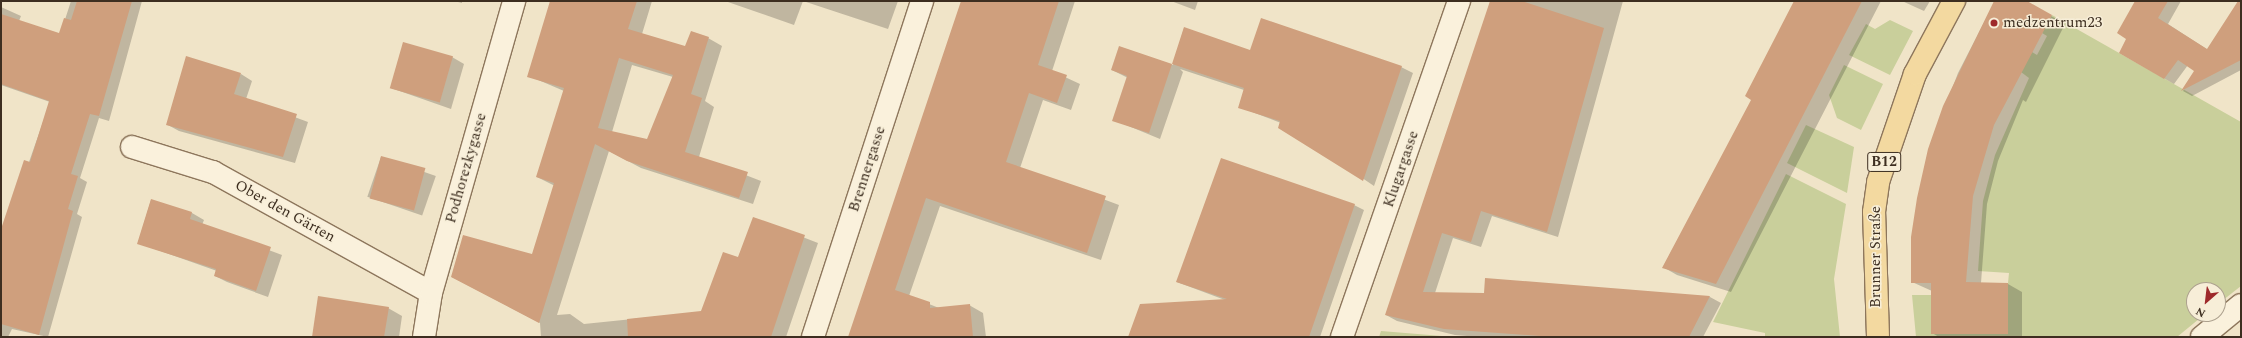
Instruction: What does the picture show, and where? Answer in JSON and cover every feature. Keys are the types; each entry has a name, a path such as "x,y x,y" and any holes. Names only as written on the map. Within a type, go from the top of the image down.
{"main road":[{"name":"Brunner Straße","path":"1878,337 1874,212 1878,182 1915,74 1954,1"}],"street":[{"name":"Podhorezkygasse","path":"424,337 431,293 514,1"},
{"name":"Brennergasse","path":"813,337 922,1"},
{"name":"Klugargasse","path":"1342,337 1459,1"},
{"name":"Ober den Gärten","path":"132,148 213,172 431,293"},
{"path":"2202,337 2241,304"}],"green space":[{"path":"2052,15 2241,122 2241,286 2226,298 2226,282 2186,282 2186,322 2195,322 2177,337 1916,337 1912,295 1931,295 1931,334 2008,283 2009,273 1978,271 1983,201 1995,155 2029,78 2021,72 2032,52 2037,55 2047,36 2042,33"},
{"path":"1890,20 1913,31 1890,75 1849,55 1866,24 1875,29"},
{"path":"1844,65 1883,84 1861,130 1837,118 1829,95"},
{"path":"1806,125 1854,147 1847,193 1787,163"},
{"path":"1786,174 1846,204 1834,279 1840,337 1765,337 1765,333 1713,322"},
{"path":"1381,331 1454,337 1379,337"}],"building":[{"path":"77,1 132,1 99,116 90,114 71,174 78,176 68,209 73,211 39,335 1,324 1,229 24,160 30,162 49,101 1,84 1,14 59,33 64,18 71,20"},
{"path":"550,1 637,1 628,29 685,46 691,31 709,37 691,94 702,98 685,152 748,172 739,198 627,161 595,144 539,323 451,277 463,235 532,254 554,183 536,177 564,88 527,77","holes":["619,58 673,75 647,139 598,128"]},
{"path":"961,1 1059,1 1038,65 1067,75 1057,103 1029,93 1006,162 1106,196 1087,253 926,198 895,290 930,302 930,308 970,304 973,337 848,337"},
{"path":"1490,1 1522,1 1604,28 1547,232 1481,211 1471,242 1442,233 1423,292 1484,293 1485,278 1710,296 1689,337 1554,337 1444,329 1385,315"},
{"path":"1794,1 1862,1 1716,284 1662,268 1751,100 1745,96"},
{"path":"1994,1 2027,1 2052,15 1994,125 1973,196 1966,282 2008,283 2008,334 1931,334 1931,283 1911,283 1911,237 1917,198 1928,149 1943,106"},
{"path":"2135,1 2168,1 2158,18 2207,49 2238,1 2241,1 2241,60 2181,91 2194,71 2178,60 2164,79 2119,53 2126,39 2117,33"},
{"path":"1261,18 1402,66 1363,181 1278,128 1280,121 1238,108 1244,88 1172,64 1184,27 1250,50"},
{"path":"403,42 453,56 440,102 390,88"},
{"path":"1119,46 1172,64 1149,133 1112,121 1127,76 1111,70"},
{"path":"186,56 241,73 234,94 297,114 283,157 166,125"},
{"path":"381,156 425,168 414,210 370,199"},
{"path":"1221,158 1355,204 1309,337 1128,337 1140,304 1227,299 1176,282"},
{"path":"151,199 192,212 190,219 271,247 256,291 214,276 216,269 137,244"},
{"path":"753,217 805,235 771,337 628,337 627,319 701,311 723,252 738,257"},
{"path":"318,296 389,307 384,337 312,337"}],"place":[{"name":"medzentrum23","path":"1994,23"}]}
